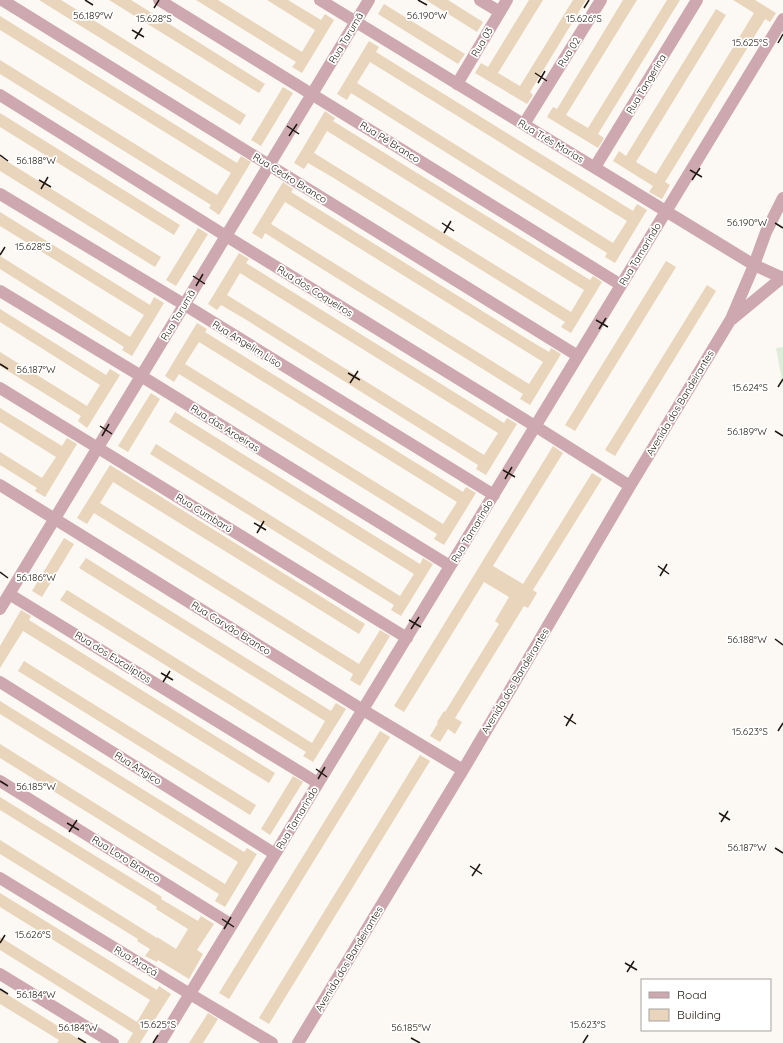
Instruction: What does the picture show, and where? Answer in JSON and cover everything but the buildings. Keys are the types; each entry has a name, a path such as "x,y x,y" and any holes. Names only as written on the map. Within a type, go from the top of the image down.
{"street":[{"name":"Rua Cedro Branco","path":"2,0 578,356"},
{"name":"Rua Pé Branco","path":"159,0 621,285"},
{"name":"Rua Três Marias","path":"320,0 754,264 783,278"},
{"name":"Rua Tarumã","path":"0,609 369,0"},
{"path":"480,0 500,12"},
{"name":"Rua 03","path":"457,84 507,0"},
{"name":"Rua 02","path":"524,124 601,0"},
{"name":"Rua Tangerina","path":"595,167 697,0"},
{"name":"Rua Tamarindo","path":"160,1043 783,19"},
{"name":"Rua dos Coqueiros","path":"0,95 630,486"},
{"name":"Rua Angelim Liso","path":"0,194 494,495"},
{"name":"Avenida dos Bandeirantes","path":"298,1043 630,486 731,320 766,232 783,198"},
{"name":"Avenida dos Bandeirantes","path":"731,320 783,278"},
{"name":"Rua das Aroeiras","path":"0,291 450,566"},
{"name":"Rua Cumbarú","path":"0,388 407,638"},
{"name":"Rua Carvão Branco","path":"0,485 462,770"},
{"name":"Rua dos Eucaliptos","path":"10,594 318,783"},
{"name":"Rua Angico","path":"0,682 275,854"},
{"name":"Rua Loro Branco","path":"0,781 232,925"},
{"name":"Rua Araçá","path":"0,878 272,1043"},
{"path":"0,974 113,1043"}],"green space":[{"path":"783,347 783,386 776,348"}]}
